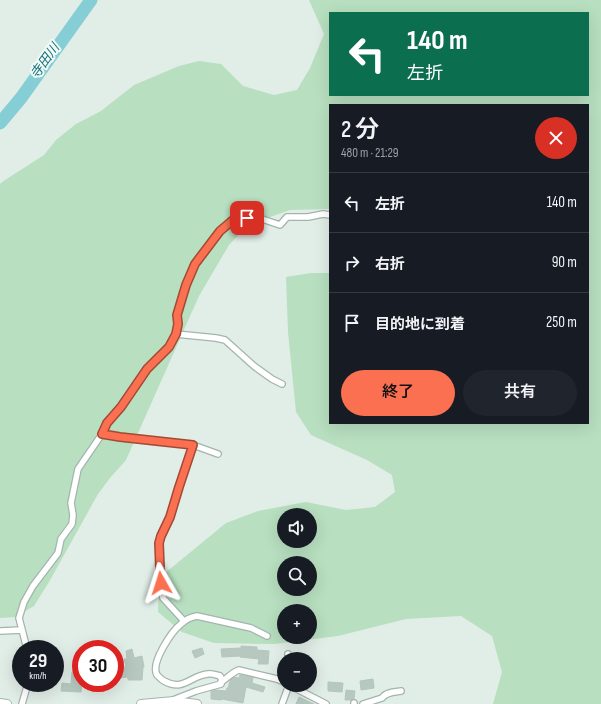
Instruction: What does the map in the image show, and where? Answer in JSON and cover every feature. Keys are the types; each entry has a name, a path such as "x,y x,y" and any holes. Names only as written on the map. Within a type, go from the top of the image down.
{"main road":[{"path":"141,704 174,701 198,704"},
{"path":"0,703 7,704"}],"street":[{"path":"25,640 18,618 24,602 33,586 58,553 61,539 72,524 73,515 70,503 78,469 102,434 107,423 121,407 147,369 169,347 176,334 178,324 177,315 186,285 195,264 220,231 233,220 256,217 280,225 287,217 329,215"},
{"path":"176,334 225,340 254,366 272,379 282,384"},
{"path":"102,434 193,445 218,454"},
{"path":"184,622 163,598 159,543 170,517 193,445"},
{"path":"221,682 222,680 220,676 208,674 199,676 184,684 175,685 164,681 158,675 156,664 160,653 173,632 190,617 197,616 251,628 267,636"},
{"path":"0,631 22,630"},
{"path":"167,702 196,691 221,684 221,682 226,680 235,671 239,670 277,679"},
{"path":"363,704 382,698 384,695 392,692 401,691"},
{"path":"22,704 25,692"},
{"path":"282,704 286,692"},
{"path":"303,692 326,704"}],"green space":[{"path":"309,0 601,0 601,704 493,704 502,672 492,636 461,616 406,619 338,636 317,639 317,604 277,604 277,644 274,644 214,643 182,632 158,612 159,578 226,523 258,511 306,502 346,510 375,507 395,492 392,475 367,460 311,435 296,412 288,332 286,277 311,273 329,273 329,424 589,424 589,104 329,104 329,209 290,210 248,225 229,245 199,296 126,460 98,494 34,606 15,617 0,618 0,184 44,155 56,140 76,124 101,111 134,85 179,66 199,61 221,64 243,86 274,95 297,90 310,68 324,34"}],"building":[{"path":"241,646 257,647 257,650 269,651 268,664 258,664 259,659 240,656 222,657 221,649 241,648"},
{"path":"202,648 204,654 195,658 192,651"},
{"path":"132,649 134,658 142,656 144,667 142,680 128,680 128,677 124,677 124,667 126,667 124,659 127,659 126,651"},
{"path":"72,672 72,692 64,691 64,683 71,684"},
{"path":"240,675 253,678 252,683 265,687 263,692 246,687 243,703 222,699 211,699 211,691 226,691 230,681 234,677 239,678"},
{"path":"373,679 374,688 361,690 360,681"},
{"path":"328,682 343,683 342,692 328,691"},
{"path":"346,690 355,691 354,699 345,700"},
{"path":"299,697 314,704 296,704"}],"waterway":[{"name":"寺田川","path":"0,123 21,98 91,0"}],"route":[{"path":"161,583 159,543 170,517 193,445 102,434 107,423 121,407 147,369 169,347 176,334 178,324 177,315 186,285 195,264 220,231 233,220 247,218"}]}
